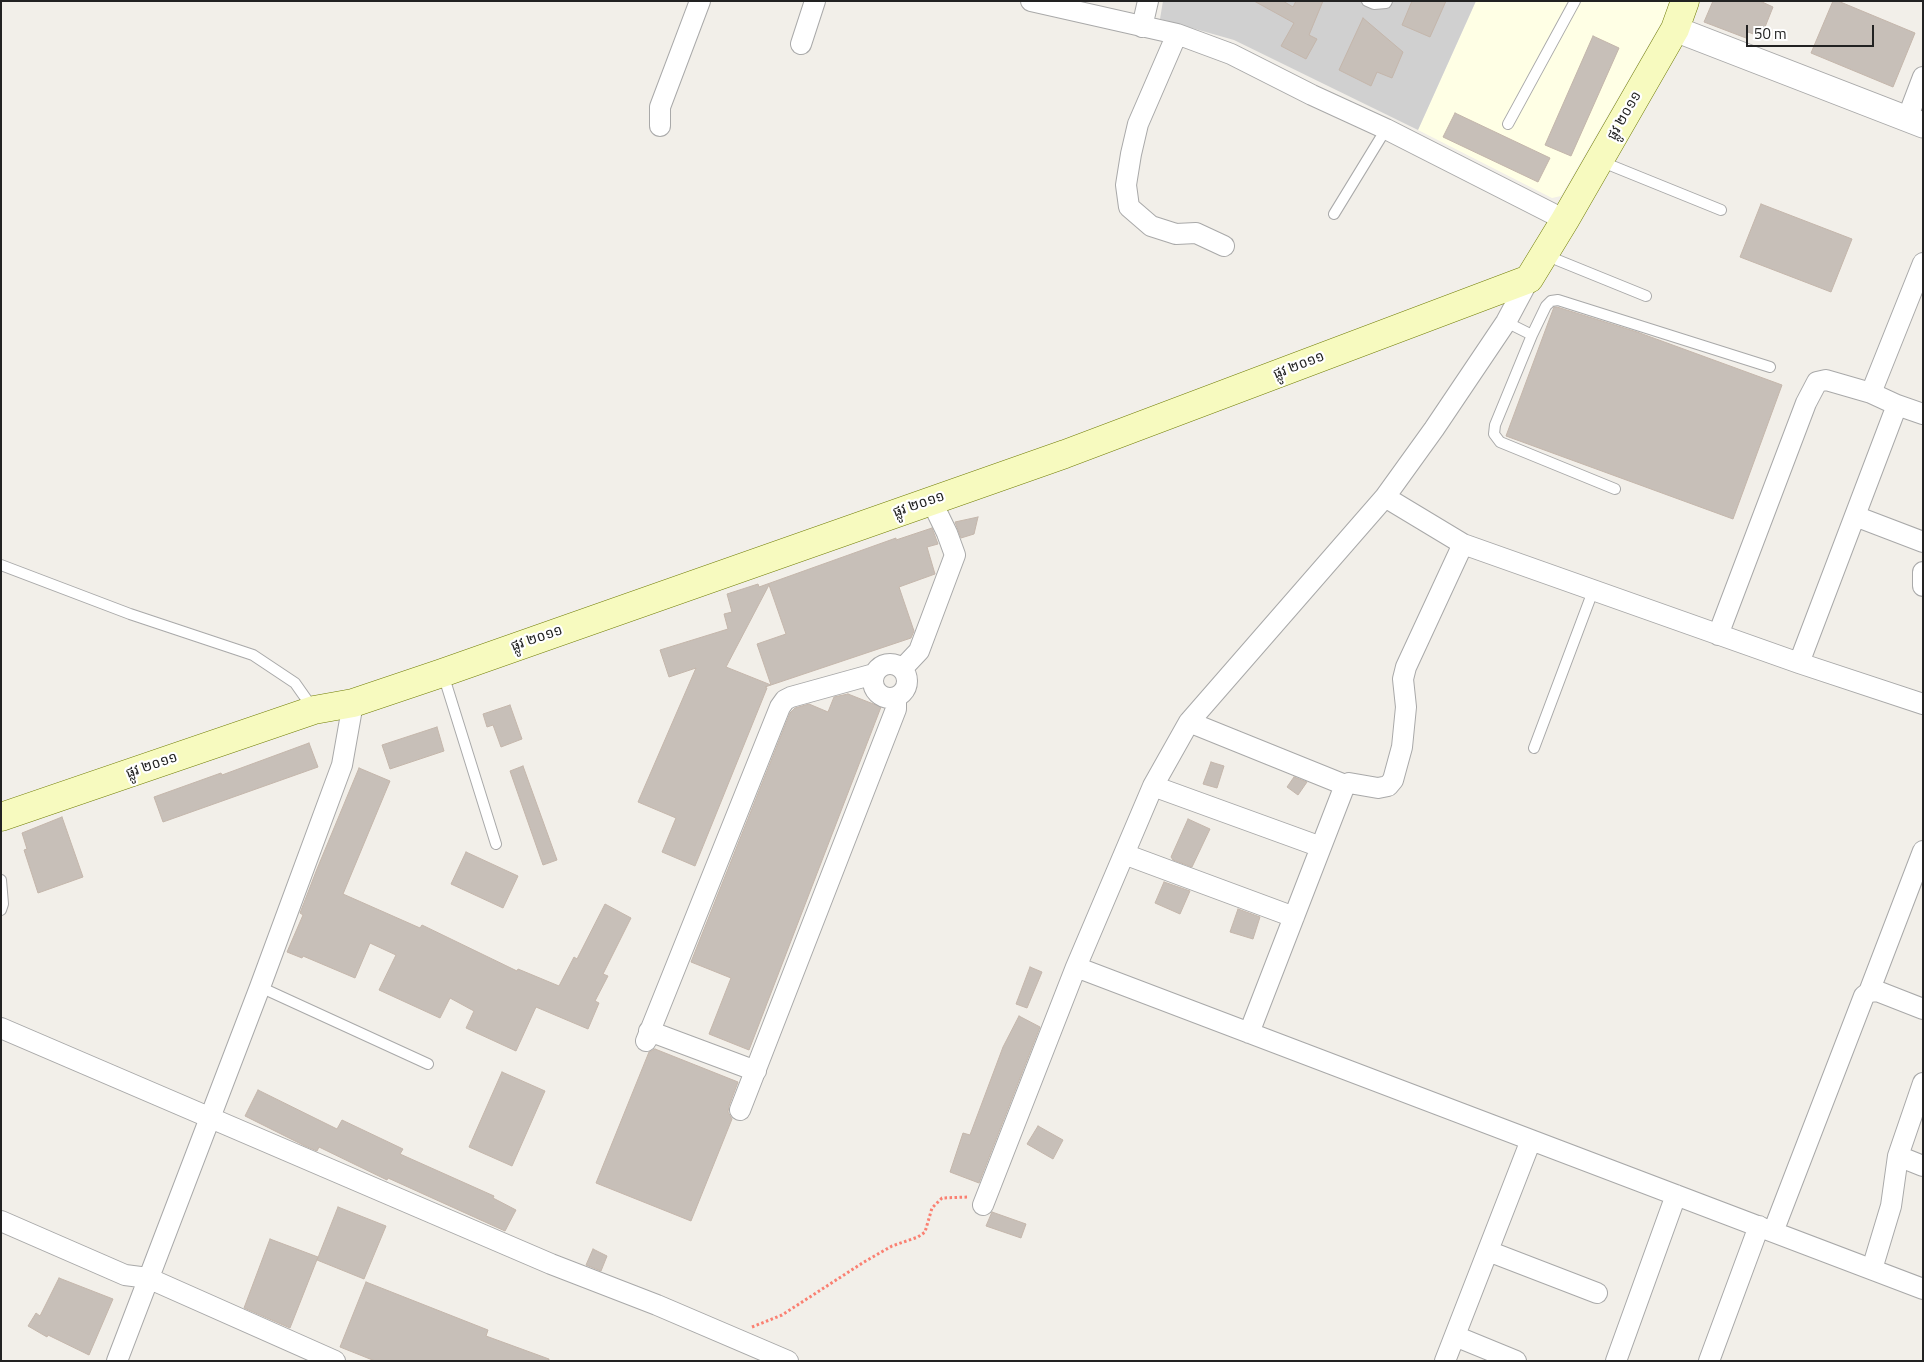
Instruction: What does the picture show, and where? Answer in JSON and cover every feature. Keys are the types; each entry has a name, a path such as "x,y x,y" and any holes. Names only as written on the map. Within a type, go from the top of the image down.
{"main road":[{"name":"ផ្លូវ ២០១១","path":"1,817 314,710 353,703 442,673 1065,454 1529,279 1675,29 1685,1"}],"street":[{"path":"660,126 660,107 700,1"},
{"path":"801,44 816,1"},
{"path":"1031,1 1177,34 1231,54 1312,95 1386,129 1565,220"},
{"path":"1142,27 1148,1"},
{"path":"1675,29 1915,122 1923,77"},
{"path":"1177,34 1138,124 1130,154 1126,185 1129,207 1152,226 1176,234 1196,233 1224,246"},
{"path":"1871,393 1923,263"},
{"path":"983,1203 1076,967 1124,854 1153,786 1188,722 1385,497 1434,429 1506,322 1529,279"},
{"path":"1718,635 1806,403 1817,382 1826,380 1871,393 1923,414"},
{"path":"1799,663 1897,405"},
{"path":"1385,497 1463,544 1718,635 1923,704"},
{"path":"902,669 919,651 955,555 931,500"},
{"path":"1855,516 1923,542"},
{"path":"1188,722 1345,785 1349,783 1384,788 1393,780 1402,747 1406,700 1403,679 1406,667 1463,544"},
{"path":"1923,572 1923,586"},
{"path":"756,1071 648,1036 780,707 785,700 791,697 874,674 887,664 898,666 902,669 905,674 906,684 904,690 896,697 884,697 876,690 874,674"},
{"path":"740,1110 896,709 896,697"},
{"path":"117,1361 260,988 342,765 353,703"},
{"path":"1249,1033 1345,785"},
{"path":"1153,786 1321,847"},
{"path":"1709,1361 1864,996 1869,992 1923,852"},
{"path":"1124,854 1294,917"},
{"path":"1076,967 1923,1289"},
{"path":"1869,992 1877,991 1923,1009"},
{"path":"1,1028 210,1116 551,1264 788,1361"},
{"path":"1872,1270 1891,1206 1898,1156 1923,1083"},
{"path":"1445,1361 1531,1140"},
{"path":"1898,1156 1923,1166"},
{"path":"1616,1361 1676,1195"},
{"path":"1,1221 125,1275 148,1278 335,1361"},
{"path":"1488,1251 1597,1293"},
{"path":"1455,1336 1516,1361"}],"lane":[{"path":"1367,1 1374,4 1386,3 1387,1"},
{"path":"1508,124 1575,1"},
{"path":"1334,214 1386,129"},
{"path":"1599,160 1721,210"},
{"path":"1544,255 1646,296"},
{"path":"1615,489 1500,442 1494,434 1495,425 1532,335 1546,306 1552,301 1558,300 1770,367"},
{"path":"1506,322 1532,335"},
{"path":"1,565 130,614 253,655 295,683 314,710"},
{"path":"1534,748 1593,591"},
{"path":"442,673 496,844"},
{"path":"1,880 3,904 1,910"},
{"path":"260,988 428,1064"}],"path":[{"path":"728,1337 782,1315 864,1262 892,1246 918,1237 925,1232 932,1208 942,1198 961,1196 983,1203"}],"shaded area":[{"path":"1163,1 1476,1 1418,130 1234,40 1160,19"},
{"path":"1476,1 1670,1 1663,20 1561,196 1552,198 1418,130"}],"building":[{"path":"1254,1 1283,1 1293,7 1296,1 1323,1 1309,35 1317,39 1306,59 1281,46 1294,23"},
{"path":"1412,1 1446,1 1430,37 1402,25"},
{"path":"1713,1 1760,1 1773,7 1761,37 1748,32 1746,38 1704,22"},
{"path":"1833,1 1838,1 1915,33 1893,87 1811,53"},
{"path":"1363,18 1403,52 1392,78 1377,72 1371,86 1339,70"},
{"path":"1593,36 1619,48 1571,156 1545,145"},
{"path":"1455,113 1550,158 1538,182 1443,137"},
{"path":"1761,204 1852,239 1831,292 1740,257"},
{"path":"1554,307 1637,332 1782,385 1733,519 1506,436"},
{"path":"978,517 974,534 961,538 955,522"},
{"path":"932,528 938,544 927,547 935,574 899,587 914,631 911,638 771,685 765,687 767,688 695,866 662,852 676,818 638,802 696,668 669,677 660,650 728,629 724,614 732,612 727,594 758,584 759,587 896,538 896,540","holes":["769,585 786,634 757,644 771,685 726,667"]},
{"path":"848,694 881,707 749,1050 709,1034 731,978 691,962 790,713 795,708 809,704 828,712 834,697"},
{"path":"510,705 522,739 501,747 493,725 487,727 483,714"},
{"path":"437,727 444,751 390,769 382,745"},
{"path":"309,743 318,767 163,822 154,797 221,773 222,775"},
{"path":"1211,762 1224,766 1217,788 1203,784"},
{"path":"523,766 557,860 543,865 510,771"},
{"path":"359,768 390,781 343,894 420,928 422,925 517,971 518,969 559,986 574,957 577,959 605,904 631,918 603,974 608,976 595,1001 599,1003 588,1029 536,1007 516,1051 466,1028 474,1011 450,998 440,1018 379,990 396,955 370,943 355,978 303,956 302,958 287,952 303,915 300,913 317,869"},
{"path":"1294,777 1307,782 1298,795 1287,787"},
{"path":"62,817 83,877 38,893 24,850 27,849 22,833"},
{"path":"1188,819 1210,829 1192,867 1173,860 1171,857"},
{"path":"466,852 518,876 503,908 451,884"},
{"path":"1164,882 1190,891 1180,914 1155,903"},
{"path":"1238,909 1260,917 1253,939 1230,932"},
{"path":"1030,967 1042,972 1027,1008 1016,1004"},
{"path":"1019,1016 1040,1027 979,1183 950,1172 963,1133 970,1135 1003,1047"},
{"path":"655,1049 738,1082 728,1112 732,1119 691,1221 596,1183 649,1052"},
{"path":"502,1072 545,1091 512,1166 469,1147"},
{"path":"258,1090 337,1129 342,1120 403,1149 400,1154 494,1196 493,1198 516,1210 505,1231 388,1178 387,1180 319,1147 317,1151 305,1146 245,1116"},
{"path":"1038,1126 1063,1140 1053,1159 1027,1144"},
{"path":"338,1207 386,1226 364,1279 317,1260"},
{"path":"992,1212 1026,1224 1021,1238 986,1226"},
{"path":"270,1239 318,1257 290,1328 244,1308"},
{"path":"593,1249 607,1256 601,1271 586,1265"},
{"path":"59,1278 113,1299 89,1355 48,1335 47,1337 28,1326 36,1313 40,1316"},
{"path":"366,1282 488,1330 486,1336 549,1359 549,1361 375,1361 340,1347"}]}
